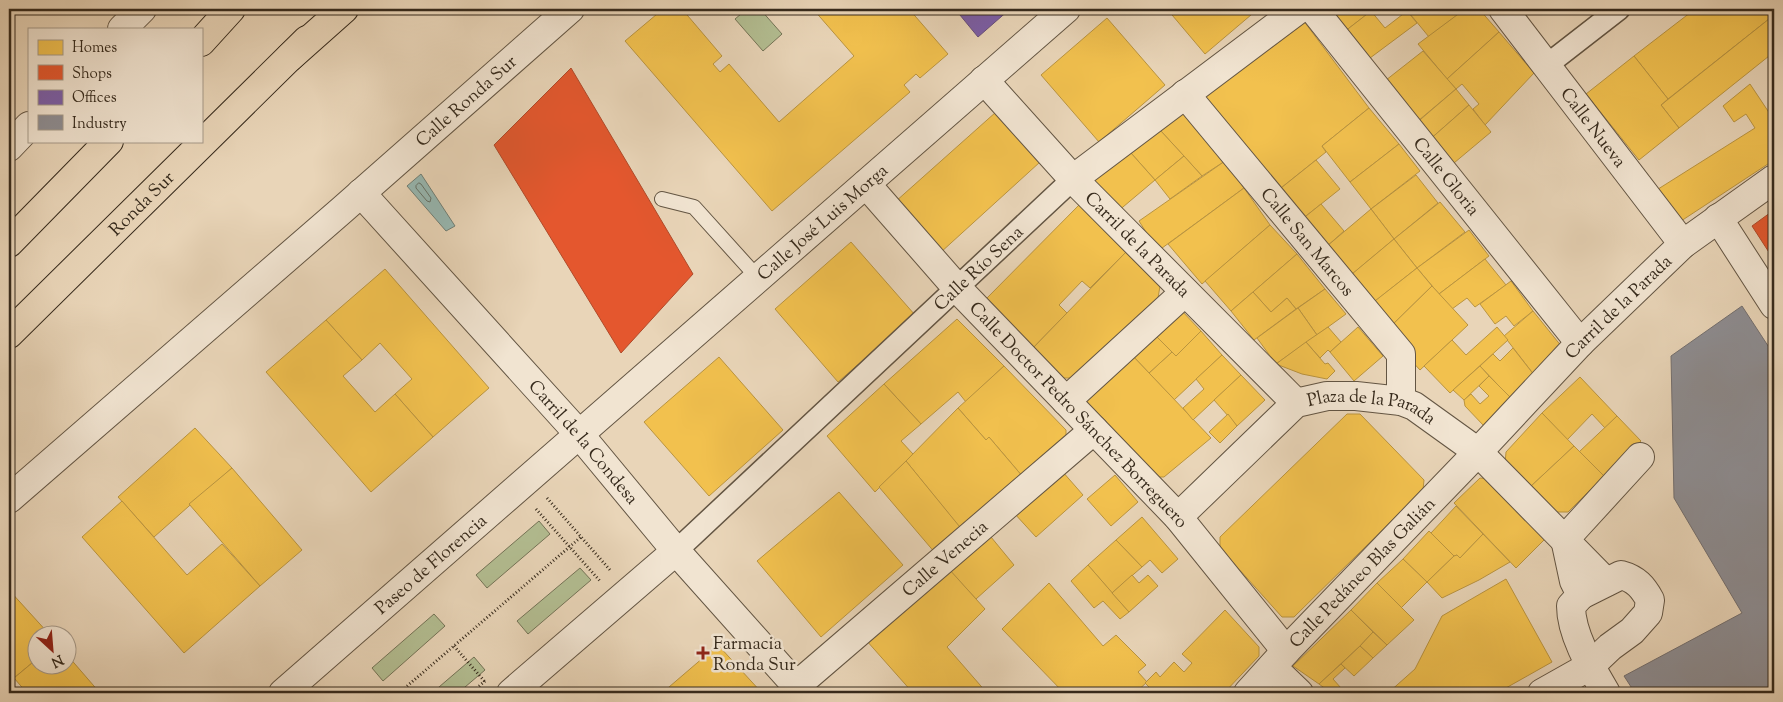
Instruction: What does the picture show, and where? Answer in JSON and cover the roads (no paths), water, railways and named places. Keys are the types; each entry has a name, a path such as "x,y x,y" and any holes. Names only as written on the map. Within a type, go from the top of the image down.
{"main road":[{"path":"202,41 231,9"},
{"path":"202,48 242,9"},
{"name":"Ronda Sur","path":"9,334 338,9"},
{"path":"290,56 344,9"},
{"path":"9,243 108,142"}],"street":[{"path":"123,28 142,9"},
{"name":"Calle Ronda Sur","path":"9,499 570,9"},
{"name":"Calle José Luis Morga","path":"579,434 1066,9"},
{"name":"Calle Río Sena","path":"676,552 1073,179 1299,9"},
{"name":"Calle Gloria","path":"1313,9 1580,343"},
{"name":"Calle Nueva","path":"1503,9 1683,244"},
{"path":"1547,65 1619,9"},
{"name":"Carril de la Parada","path":"984,80 1073,179 1296,403"},
{"name":"Calle San Marcos","path":"1185,94 1401,354 1401,401"},
{"path":"9,147 28,127"},
{"name":"Carril de la Parada","path":"1478,452 1580,343 1683,244 1774,179"},
{"name":"Calle Doctor Pedro Sánchez Borreguero","path":"866,184 957,288 1178,517 1279,659 1299,693"},
{"name":"Carril de la Condesa","path":"361,193 579,434 676,552 799,690"},
{"path":"1718,218 1774,305"},
{"path":"1066,401 1185,292"},
{"name":"Plaza de la Parada","path":"1178,517 1296,403 1327,396 1356,396 1401,401 1414,406 1478,452 1606,582"},
{"name":"Calle Venecia","path":"799,690 1094,430"},
{"name":"Paseo de Florencia","path":"283,693 579,434"},
{"name":"Calle Pedáneo Blas Galián","path":"1248,693 1478,452"},
{"path":"1581,595 1574,581 1565,539 1640,457"},
{"path":"500,690 676,552"},
{"path":"1542,693 1590,666 1610,647 1632,631 1648,613 1650,600 1642,587 1630,577 1621,574 1581,595 1571,606 1571,620 1590,666 1606,693"}],"lane":[{"path":"662,199 694,207 758,278"}],"water":[{"path":"421,174 455,226 446,231 407,186"}],"place":[{"name":"Farmacia Ronda Sur","path":"703,653"}]}
